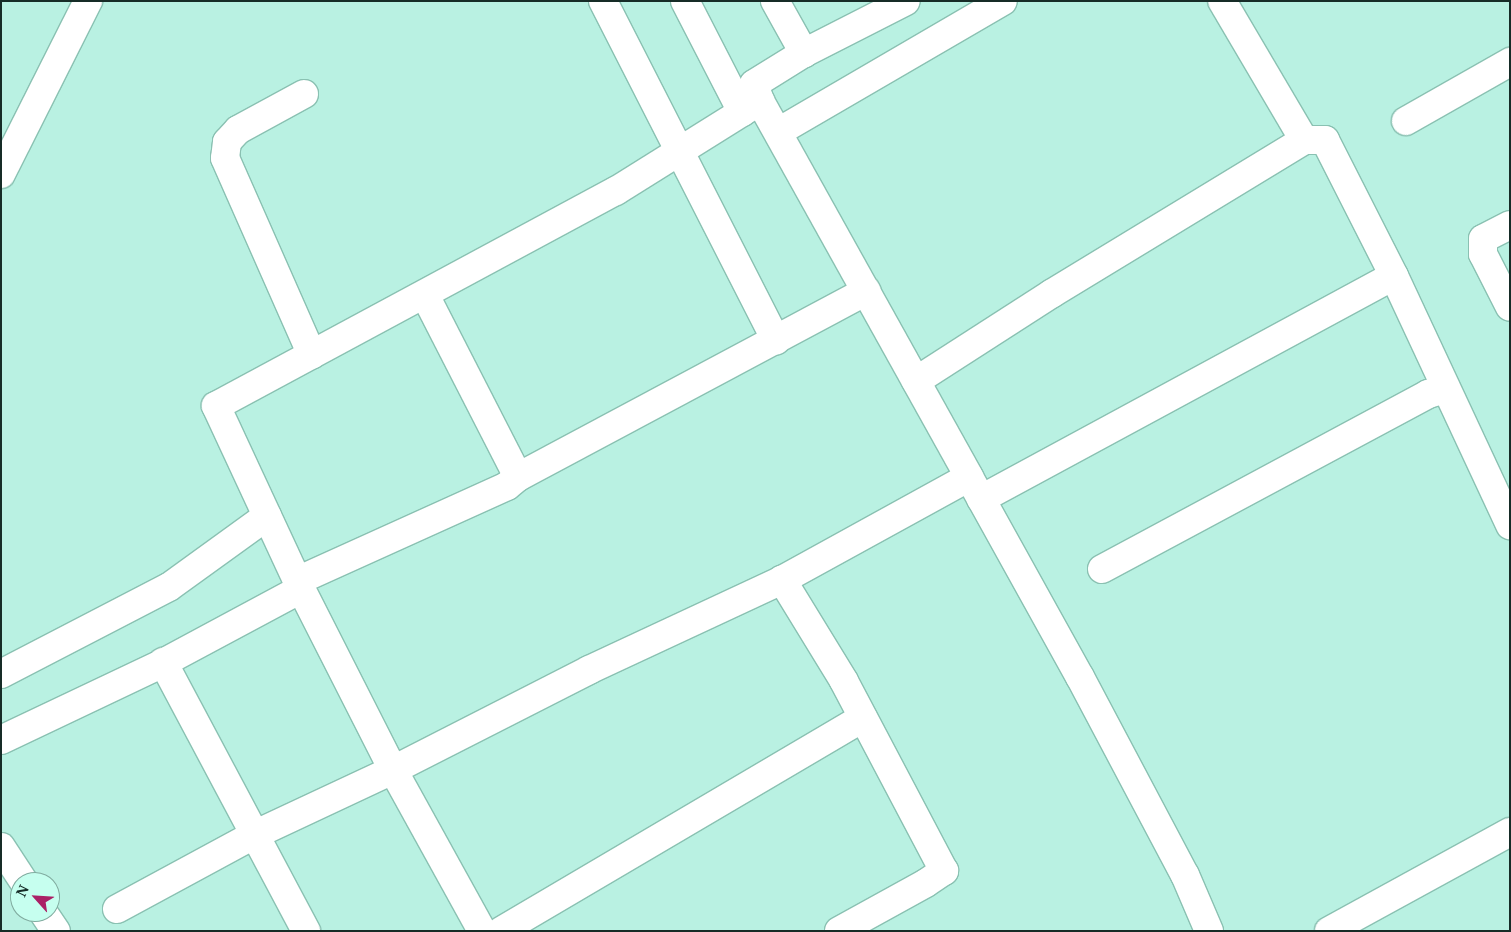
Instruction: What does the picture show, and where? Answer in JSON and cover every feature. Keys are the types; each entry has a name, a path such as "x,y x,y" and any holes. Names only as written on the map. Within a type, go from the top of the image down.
{"street":[{"path":"1,174 88,1"},
{"path":"603,1 776,340"},
{"path":"685,1 751,106 778,132 1080,677 1184,875 1209,931"},
{"path":"775,1 804,53"},
{"path":"751,106 754,84 804,53 906,1"},
{"path":"778,132 1003,1"},
{"path":"1222,1 1304,140"},
{"path":"1406,122 1510,62"},
{"path":"304,94 238,130 227,142 225,158 312,355"},
{"path":"482,931 393,770 299,585 216,406 426,295 616,190 751,106"},
{"path":"916,381 1051,294 1304,140 1325,140 1394,276 1445,389 1510,524"},
{"path":"1510,224 1483,239 1483,254 1510,307"},
{"path":"116,909 254,835 393,770 588,670 975,488 1394,276"},
{"path":"1,740 163,662 299,585 507,486 518,476 867,291"},
{"path":"426,295 518,476"},
{"path":"1102,569 1428,394 1445,389"},
{"path":"1,674 169,587 267,516"},
{"path":"782,580 844,681 944,871 839,931"},
{"path":"163,662 306,931"},
{"path":"501,931 863,718"},
{"path":"1329,931 1358,924 1510,832"},
{"path":"1,847 17,872"}]}
